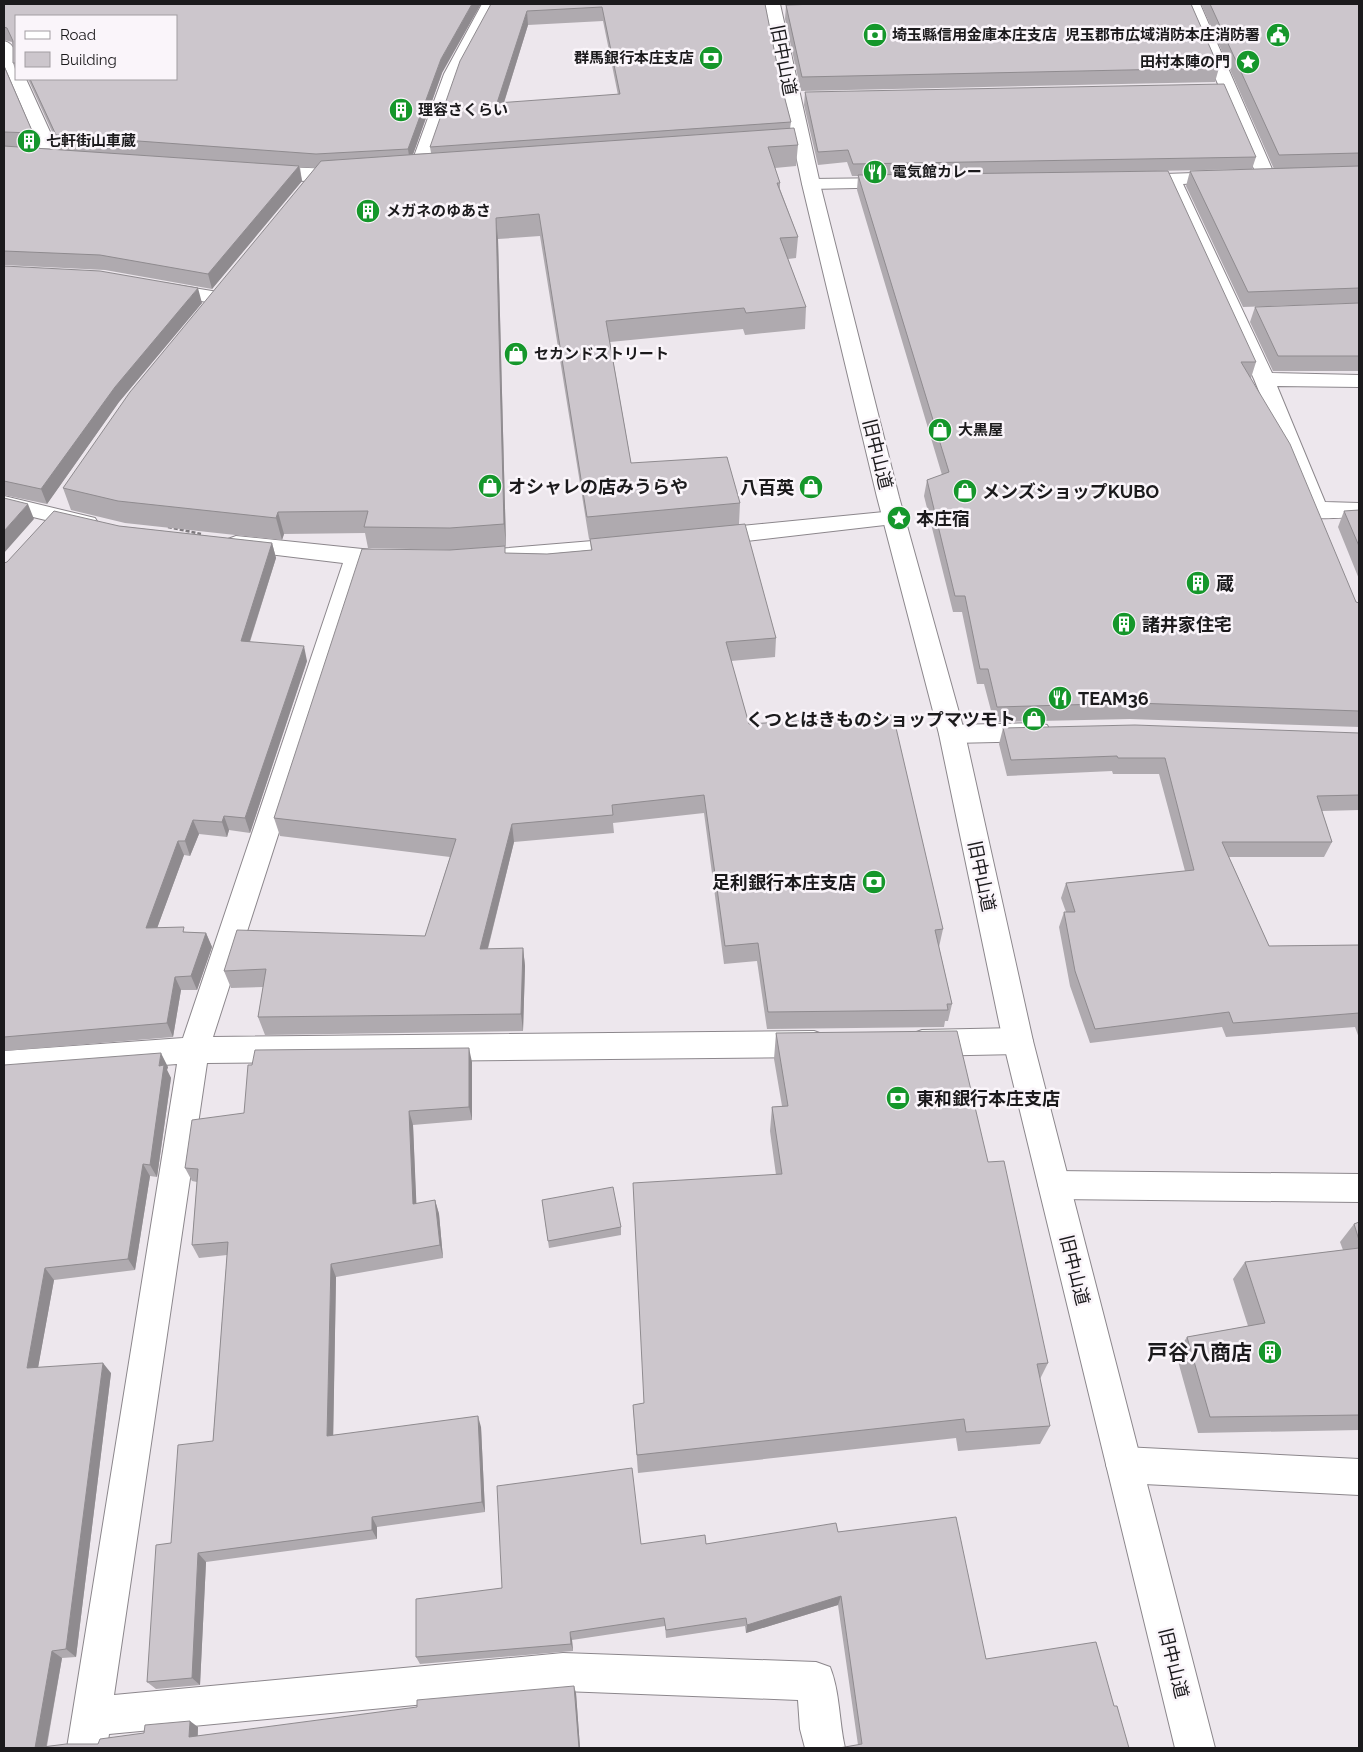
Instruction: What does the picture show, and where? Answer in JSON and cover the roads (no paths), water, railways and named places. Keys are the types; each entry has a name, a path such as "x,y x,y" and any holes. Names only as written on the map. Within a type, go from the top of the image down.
{"street":[{"path":"418,170 452,74 490,4"},
{"path":"1192,4 1266,176"},
{"name":"旧中山道","path":"779,9 801,98 792,142 810,184 894,518 952,734 1018,1041 1195,1748"},
{"path":"4,46 14,76"},
{"path":"16,80 52,156"},
{"path":"1209,90 1229,89"},
{"path":"33,155 72,157"},
{"path":"398,171 437,169"},
{"path":"250,170 313,183 368,173"},
{"path":"1114,180 1285,175"},
{"path":"1172,179 1244,315 1264,379 1328,535"},
{"path":"810,184 908,183"},
{"path":"143,285 218,298"},
{"path":"1264,379 1359,381"},
{"path":"4,503 59,507 108,528"},
{"path":"37,534 59,507"},
{"path":"1317,509 1359,510"},
{"path":"685,540 894,518"},
{"path":"209,538 356,558 394,559"},
{"path":"472,559 646,544"},
{"path":"356,558 194,1050 90,1732 563,1672 816,1681 820,1729 825,1748"},
{"path":"952,734 1061,732"},
{"path":"898,1043 1018,1041"},
{"path":"4,1064 194,1050 841,1044"},
{"path":"1054,1185 1359,1188"},
{"path":"1124,1465 1359,1477"}],"place":[{"name":"埼玉縣信用金庫本庄支店","path":"875,35"},
{"name":"児玉郡市広域消防本庄消防署","path":"1278,35"},
{"name":"群馬銀行本庄支店","path":"711,58"},
{"name":"田村本陣の門","path":"1248,62"},
{"name":"理容さくらい","path":"401,110"},
{"name":"七軒街山車蔵","path":"29,141"},
{"name":"電気館カレー","path":"875,172"},
{"name":"メガネのゆあさ","path":"368,211"},
{"name":"セカンドストリート","path":"516,354"},
{"name":"大黒屋","path":"940,430"},
{"name":"オシャレの店みうらや","path":"490,486"},
{"name":"八百英","path":"811,487"},
{"name":"メンズショップKUBO","path":"965,491"},
{"name":"本庄宿","path":"899,518"},
{"name":"蔵","path":"1198,583"},
{"name":"諸井家住宅","path":"1124,624"},
{"name":"TEAM36","path":"1060,698"},
{"name":"くつとはきものショップマツモト","path":"1034,719"},
{"name":"足利銀行本庄支店","path":"874,882"},
{"name":"東和銀行本庄支店","path":"898,1098"},
{"name":"戸谷八商店","path":"1270,1352"}]}
